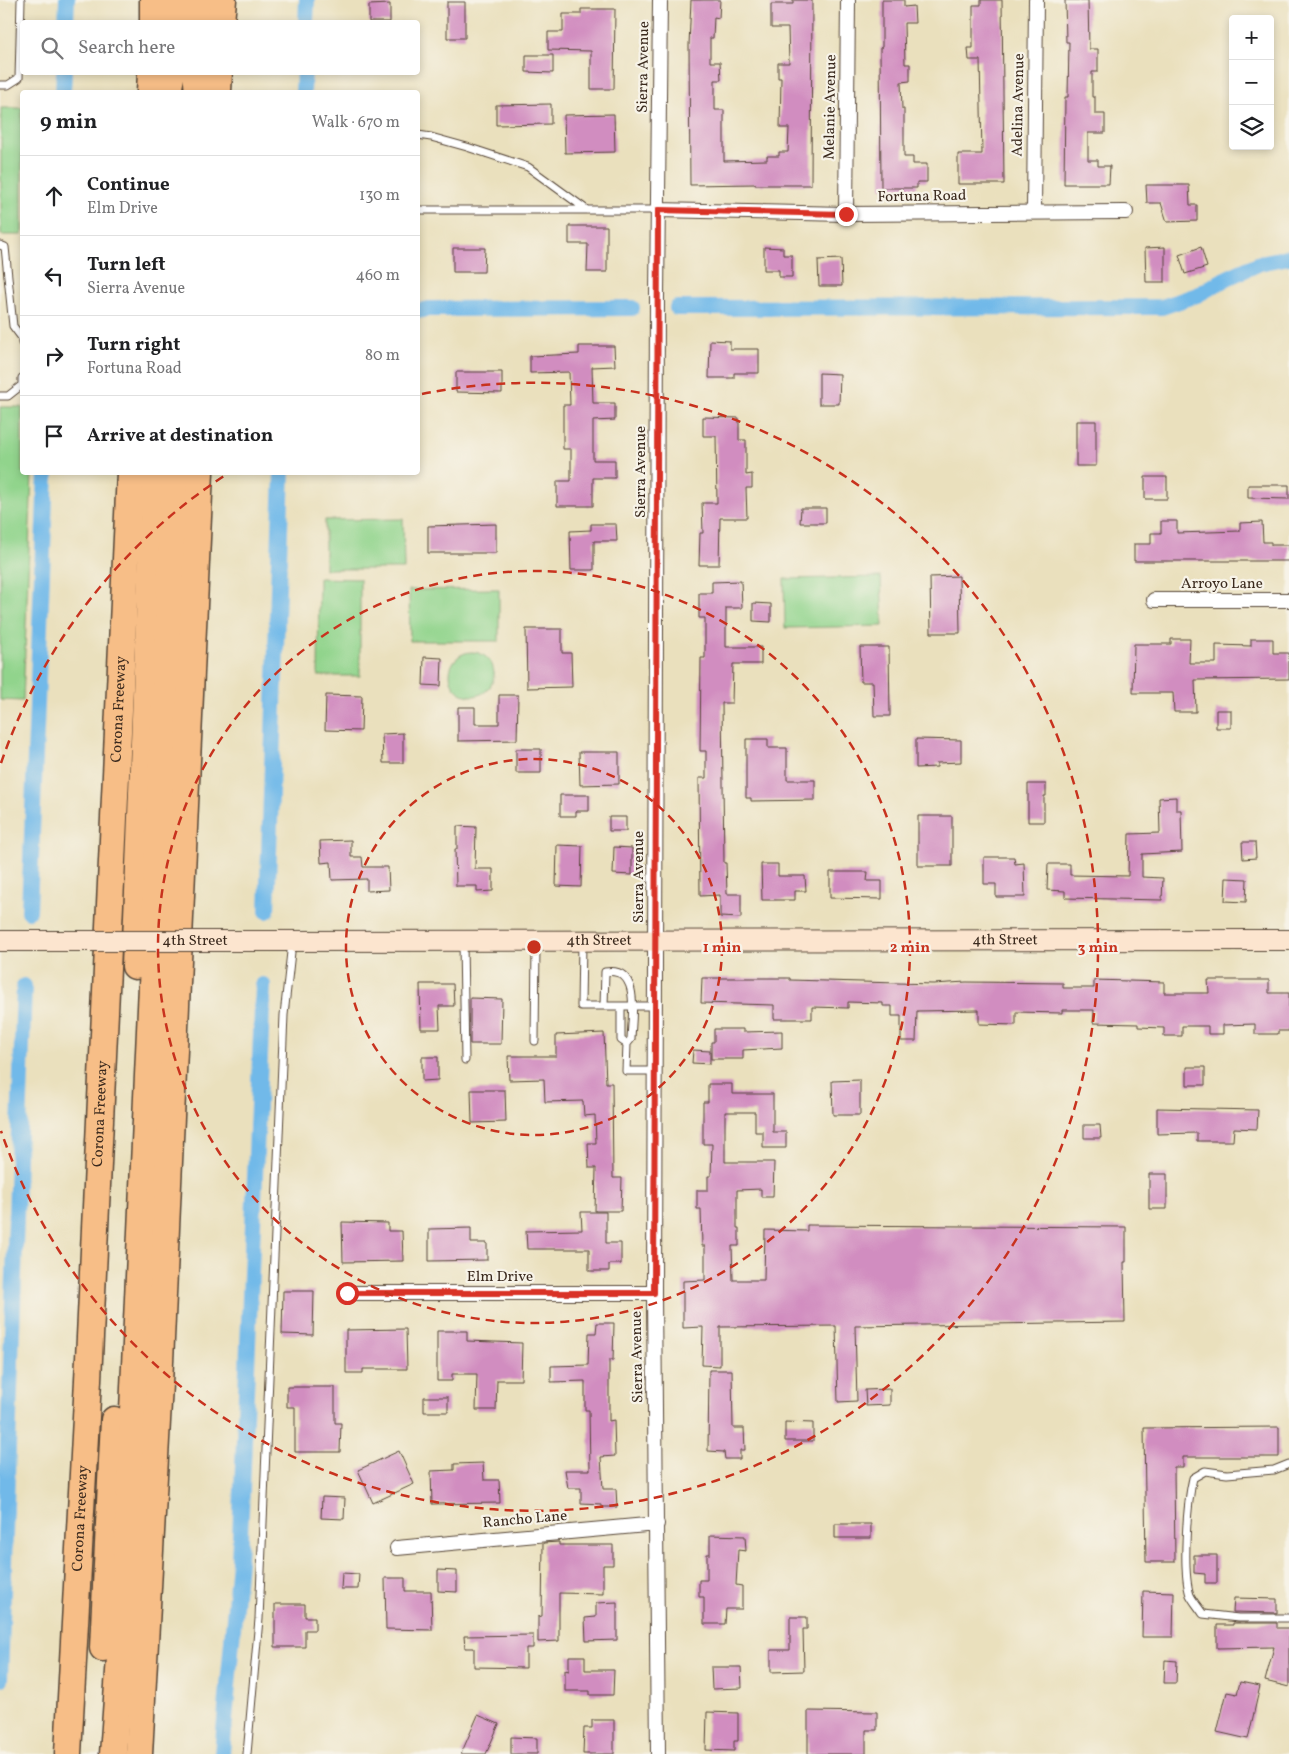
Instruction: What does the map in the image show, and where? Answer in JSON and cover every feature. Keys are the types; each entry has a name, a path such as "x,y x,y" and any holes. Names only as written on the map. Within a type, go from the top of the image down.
{"highway":[{"path":"153,20 154,0"},
{"path":"176,20 177,0"},
{"path":"198,20 199,0"},
{"path":"221,20 222,0"},
{"path":"150,90 151,75"},
{"path":"168,90 172,75"},
{"path":"173,75 173,90"},
{"path":"194,90 196,75"},
{"path":"196,75 198,90"},
{"path":"218,90 219,75"},
{"name":"Corona Freeway","path":"68,1754 88,1380 130,475"},
{"path":"98,1754 125,1196 156,475"},
{"path":"113,1754 126,1569 175,475"},
{"path":"139,1754 159,1384 200,475"}],"street":[{"name":"Sierra Avenue","path":"658,1754 654,1293 657,297 660,0"},
{"name":"Melanie Avenue","path":"846,214 848,0"},
{"name":"Adelina Avenue","path":"1034,211 1036,0"},
{"name":"Fortuna Road","path":"658,210 846,214 1034,211 1126,212"},
{"name":"Arroyo Lane","path":"1154,600 1289,600"},
{"name":"4th Street","path":"0,941 1289,940"},
{"name":"Elm Drive","path":"347,1293 654,1293"},
{"name":"Rancho Lane","path":"397,1548 657,1524"}],"lane":[{"path":"20,20 21,0"},
{"path":"0,85 8,85 19,78 20,39"},
{"path":"420,135 467,147 528,167 587,210"},
{"path":"420,210 658,210"},
{"path":"0,245 5,247 13,326 20,335"},
{"path":"0,396 8,396 20,387"},
{"path":"582,940 581,1006 655,1006"},
{"path":"247,1754 259,1619 284,1015 289,941"},
{"path":"463,941 465,1060"},
{"path":"535,1041 536,941"},
{"path":"604,1006 605,972 615,970 625,976 631,987 631,1039 627,1044 626,1071 655,1071"},
{"path":"621,1006 621,1040 627,1044"},
{"path":"1289,1464 1274,1470 1227,1474 1206,1472 1193,1478 1190,1492 1186,1566 1190,1595 1204,1614 1238,1618 1289,1618"}],"green space":[{"path":"1,108 20,108 20,235 1,235"},
{"path":"0,407 20,407 20,475 32,475 23,701 0,700"},
{"path":"403,519 404,569 325,569 325,520"},
{"path":"881,577 883,626 785,628 784,579"},
{"path":"319,578 360,579 360,676 318,676"},
{"path":"499,589 499,641 410,641 409,590"},
{"path":"468,652 476,652 488,658 494,674 488,690 476,696 468,696 456,690 450,678 450,670 456,658"}],"building":[{"path":"691,0 720,0 719,18 714,17 713,38 710,38 710,62 720,62 721,80 715,80 715,110 724,110 724,161 767,160 767,156 779,156 779,152 788,152 789,128 780,128 781,78 778,78 778,63 789,63 788,28 771,28 771,4 793,4 793,0 812,0 811,185 690,185 689,45"},
{"path":"882,0 904,0 904,7 914,6 915,23 904,23 905,64 910,64 910,81 901,82 902,109 904,109 904,157 913,157 913,164 927,164 927,182 917,182 917,188 881,188 880,48 882,47"},
{"path":"981,0 1002,0 1004,184 958,184 958,154 982,154 980,60 969,60 968,48 973,48 973,5 981,5"},
{"path":"1065,0 1088,0 1089,49 1098,49 1098,72 1092,72 1092,97 1095,97 1095,114 1105,114 1105,133 1088,133 1088,160 1098,160 1098,166 1110,166 1109,184 1064,184 1065,97 1068,97 1069,42 1066,42"},
{"path":"447,2 465,2 465,38 447,38"},
{"path":"390,4 390,20 369,20 369,5"},
{"path":"581,9 615,9 614,89 591,89 591,51 548,50 548,32 563,32 563,14 581,14"},
{"path":"526,55 553,55 553,73 526,72"},
{"path":"551,104 551,124 496,125 496,105"},
{"path":"614,114 615,152 565,153 564,115"},
{"path":"1146,185 1189,185 1190,205 1197,205 1197,221 1167,222 1161,203 1147,203"},
{"path":"569,226 607,226 607,272 587,272 588,244 569,244"},
{"path":"764,247 783,248 783,255 792,255 792,277 779,277 779,270 764,270"},
{"path":"1165,247 1165,282 1146,282 1145,248"},
{"path":"1201,247 1207,267 1185,274 1179,255"},
{"path":"453,248 485,248 484,272 453,272"},
{"path":"841,259 842,286 819,286 818,260"},
{"path":"710,340 730,341 730,349 759,349 759,373 734,373 734,378 709,378"},
{"path":"579,346 614,346 615,366 592,367 593,403 615,403 615,420 593,421 593,460 615,460 615,478 593,478 593,506 557,506 557,481 571,481 571,449 563,449 563,405 570,405 569,372 530,373 530,356 579,354"},
{"path":"456,372 502,372 502,393 456,392"},
{"path":"819,373 840,374 839,404 819,404"},
{"path":"703,417 739,418 739,440 746,440 746,475 752,474 752,488 746,488 747,518 720,518 719,565 699,565 700,533 703,533 702,503 717,503 716,436 703,436"},
{"path":"1076,421 1096,421 1096,466 1076,466"},
{"path":"1145,477 1167,477 1167,499 1145,499"},
{"path":"1248,485 1289,485 1289,499 1248,498"},
{"path":"801,508 826,508 826,523 800,523"},
{"path":"1161,521 1177,521 1177,533 1240,531 1240,523 1262,522 1263,542 1271,542 1271,545 1289,545 1289,561 1134,561 1134,544 1151,544 1151,533 1161,533"},
{"path":"496,524 496,553 428,553 428,526"},
{"path":"591,524 616,524 617,541 594,541 594,570 571,570 570,531 591,530"},
{"path":"959,576 960,633 931,633 930,577"},
{"path":"741,581 742,608 726,608 726,647 761,647 761,664 733,664 732,703 722,703 724,863 726,863 727,894 741,894 741,918 720,917 720,895 700,896 699,778 706,778 706,751 700,751 701,658 705,658 705,618 699,618 699,593 712,593 712,582"},
{"path":"753,603 771,604 771,622 753,621"},
{"path":"526,629 562,629 562,653 571,653 572,687 527,688"},
{"path":"1171,639 1190,639 1189,663 1216,663 1216,645 1251,646 1251,639 1273,639 1273,653 1289,653 1289,679 1195,680 1196,712 1174,712 1173,693 1133,693 1134,644 1171,644"},
{"path":"860,647 889,647 890,716 874,716 873,682 861,682"},
{"path":"424,657 442,658 441,686 423,685"},
{"path":"326,695 362,696 361,731 325,730"},
{"path":"499,695 518,695 517,740 458,741 458,707 475,707 475,724 499,724"},
{"path":"1216,710 1231,710 1231,728 1216,728"},
{"path":"403,733 403,763 383,763 382,734"},
{"path":"746,739 768,739 768,748 787,748 787,780 815,780 815,800 751,801 751,798 746,798"},
{"path":"916,739 961,740 961,762 937,763 937,767 916,768"},
{"path":"516,749 541,749 541,773 516,773"},
{"path":"579,752 619,752 619,784 580,785"},
{"path":"1028,784 1046,784 1044,822 1028,822"},
{"path":"560,795 589,795 589,811 576,811 576,816 560,816"},
{"path":"1176,797 1176,810 1181,810 1182,852 1142,854 1142,877 1163,878 1162,900 1065,898 1065,891 1047,890 1048,864 1070,864 1070,875 1128,876 1129,834 1160,833 1159,798"},
{"path":"918,816 952,816 952,866 918,866"},
{"path":"609,817 626,817 626,831 609,831"},
{"path":"457,826 476,827 475,869 493,869 493,891 477,892 477,886 456,886 455,849 457,849"},
{"path":"351,840 351,857 362,857 363,867 388,867 389,890 367,891 367,879 332,880 331,862 321,863 320,841"},
{"path":"1242,842 1255,842 1256,858 1243,859"},
{"path":"557,845 582,846 581,887 556,886"},
{"path":"614,847 632,848 632,875 613,874"},
{"path":"984,857 1014,857 1015,864 1024,863 1025,897 996,897 996,884 984,884"},
{"path":"761,864 778,864 778,876 805,876 806,891 795,891 795,900 762,900"},
{"path":"830,872 868,872 867,881 882,881 882,899 830,898"},
{"path":"1226,878 1247,879 1246,902 1225,901"},
{"path":"702,978 790,978 790,980 933,984 966,982 1063,983 1063,988 1094,988 1094,980 1164,982 1164,993 1209,993 1208,980 1269,980 1269,993 1289,993 1289,1031 1278,1031 1278,1034 1255,1034 1255,1024 1223,1025 1223,1034 1208,1034 1208,1026 1182,1026 1182,1036 1164,1036 1164,1028 1138,1027 1138,1024 1093,1023 1094,1010 1062,1010 1062,1013 1016,1012 1016,1025 979,1024 979,1010 917,1011 916,1041 901,1041 901,1016 892,1016 892,1006 883,1006 883,1003 848,1002 848,1008 812,1007 812,1019 774,1019 774,1005 701,1003"},
{"path":"420,984 453,984 454,1006 439,1006 440,1029 421,1029"},
{"path":"470,998 502,999 501,1044 470,1044"},
{"path":"714,1029 743,1029 743,1032 782,1031 782,1048 743,1050 743,1059 711,1059 711,1042 714,1042"},
{"path":"604,1033 606,1083 612,1083 613,1178 622,1178 621,1211 595,1211 596,1168 589,1168 588,1143 596,1143 595,1115 584,1116 583,1101 545,1102 544,1079 509,1080 508,1056 556,1056 556,1035"},
{"path":"693,1050 710,1051 710,1064 692,1063"},
{"path":"422,1057 438,1057 438,1080 422,1081"},
{"path":"1187,1067 1205,1067 1205,1085 1187,1085"},
{"path":"860,1080 860,1115 833,1115 832,1081"},
{"path":"708,1084 732,1084 732,1094 773,1094 773,1132 786,1132 786,1148 763,1148 763,1132 755,1132 755,1112 725,1112 725,1162 774,1162 773,1197 761,1197 761,1189 737,1190 739,1246 732,1246 733,1280 764,1280 765,1230 807,1231 807,1225 1126,1227 1126,1262 1124,1262 1125,1322 855,1326 857,1401 838,1402 836,1326 720,1327 720,1366 702,1365 703,1327 683,1328 683,1281 705,1280 705,1246 702,1246 701,1209 697,1209 697,1190 708,1190 708,1176 711,1176 712,1144 703,1144 703,1102 708,1102"},
{"path":"471,1090 505,1090 506,1122 472,1123"},
{"path":"1157,1108 1258,1110 1257,1129 1234,1128 1233,1141 1197,1141 1197,1133 1157,1134"},
{"path":"1084,1125 1100,1125 1101,1138 1084,1138"},
{"path":"1149,1174 1167,1174 1167,1209 1149,1209"},
{"path":"581,1212 606,1212 606,1243 621,1243 621,1264 609,1264 609,1271 589,1271 589,1249 527,1249 526,1231 582,1230"},
{"path":"342,1222 388,1223 388,1231 402,1231 403,1261 343,1262"},
{"path":"471,1228 471,1243 487,1243 487,1260 429,1261 429,1229"},
{"path":"283,1291 314,1291 313,1335 282,1334"},
{"path":"597,1323 614,1323 613,1360 609,1360 609,1421 614,1420 615,1456 601,1457 603,1489 616,1489 617,1507 601,1507 601,1504 581,1503 581,1488 568,1488 565,1470 590,1470 589,1410 585,1410 585,1381 551,1382 551,1366 588,1365 589,1333 596,1333"},
{"path":"406,1329 407,1369 363,1369 363,1373 346,1373 346,1330"},
{"path":"437,1331 467,1331 467,1341 522,1343 521,1380 497,1380 496,1410 476,1410 477,1374 452,1374 452,1381 437,1381"},
{"path":"709,1370 732,1370 733,1428 744,1428 745,1450 740,1450 740,1459 725,1459 724,1452 708,1451"},
{"path":"287,1387 335,1387 335,1423 341,1423 340,1452 295,1452 295,1407 287,1407"},
{"path":"890,1389 890,1405 866,1406 865,1390"},
{"path":"424,1397 448,1397 448,1412 424,1412"},
{"path":"785,1422 813,1423 813,1441 785,1441"},
{"path":"1279,1427 1279,1457 1183,1457 1183,1467 1174,1467 1175,1562 1146,1562 1144,1428"},
{"path":"399,1451 414,1484 373,1503 358,1470"},
{"path":"483,1463 484,1480 499,1480 500,1503 432,1504 431,1471 454,1470 454,1464"},
{"path":"322,1497 345,1498 344,1519 321,1518"},
{"path":"835,1524 871,1524 871,1538 835,1538"},
{"path":"710,1535 745,1536 746,1551 738,1550 736,1585 742,1586 742,1609 726,1609 725,1624 704,1624 704,1597 699,1597 699,1580 707,1580 707,1554 710,1554"},
{"path":"559,1542 559,1545 613,1545 613,1565 603,1565 603,1594 559,1593 559,1641 538,1642 538,1617 542,1616 543,1543"},
{"path":"1194,1555 1217,1555 1217,1583 1205,1583 1205,1574 1194,1573"},
{"path":"438,1570 457,1571 457,1592 438,1591"},
{"path":"342,1573 359,1574 358,1589 341,1589"},
{"path":"385,1578 405,1578 405,1591 431,1591 432,1630 386,1629"},
{"path":"1143,1591 1174,1592 1173,1637 1142,1637"},
{"path":"1234,1598 1277,1599 1277,1613 1233,1612"},
{"path":"617,1602 617,1640 586,1641 585,1618 596,1617 596,1603"},
{"path":"275,1604 305,1604 305,1617 315,1617 315,1630 305,1630 305,1647 275,1647"},
{"path":"790,1617 807,1617 807,1629 803,1629 804,1671 771,1672 771,1650 790,1650"},
{"path":"1233,1623 1277,1623 1277,1628 1289,1628 1289,1687 1265,1681 1274,1647 1217,1648 1217,1625 1233,1625"},
{"path":"533,1635 533,1648 526,1648 526,1668 474,1667 474,1648 465,1648 464,1636"},
{"path":"569,1656 585,1656 585,1670 614,1670 613,1695 590,1695 590,1691 565,1691 565,1670 569,1671"},
{"path":"1165,1660 1177,1661 1176,1683 1164,1683"},
{"path":"711,1667 741,1667 742,1688 712,1689"},
{"path":"1240,1682 1260,1686 1248,1739 1217,1732 1227,1692 1237,1694"},
{"path":"808,1711 877,1712 877,1730 866,1730 866,1754 808,1754"},
{"path":"707,1712 738,1713 738,1741 734,1741 734,1751 706,1750"},
{"path":"478,1715 499,1724 486,1754 461,1754"},
{"path":"592,1720 614,1720 614,1754 583,1754 584,1728 592,1728"},
{"path":"511,1737 537,1738 537,1754 511,1754"}],"waterway":[{"path":"66,20 67,0"},
{"path":"306,20 307,0"},
{"path":"63,90 64,75"},
{"path":"303,90 304,75"},
{"path":"677,308 1162,307 1197,295 1227,278 1260,263 1289,257"},
{"path":"420,311 429,309 632,308"},
{"path":"29,911 46,475"},
{"path":"267,911 282,475"},
{"path":"222,1754 239,1561 263,985"},
{"path":"0,1679 24,986"}],"route":[{"path":"347,1293 654,1293 658,210 846,214"}]}
